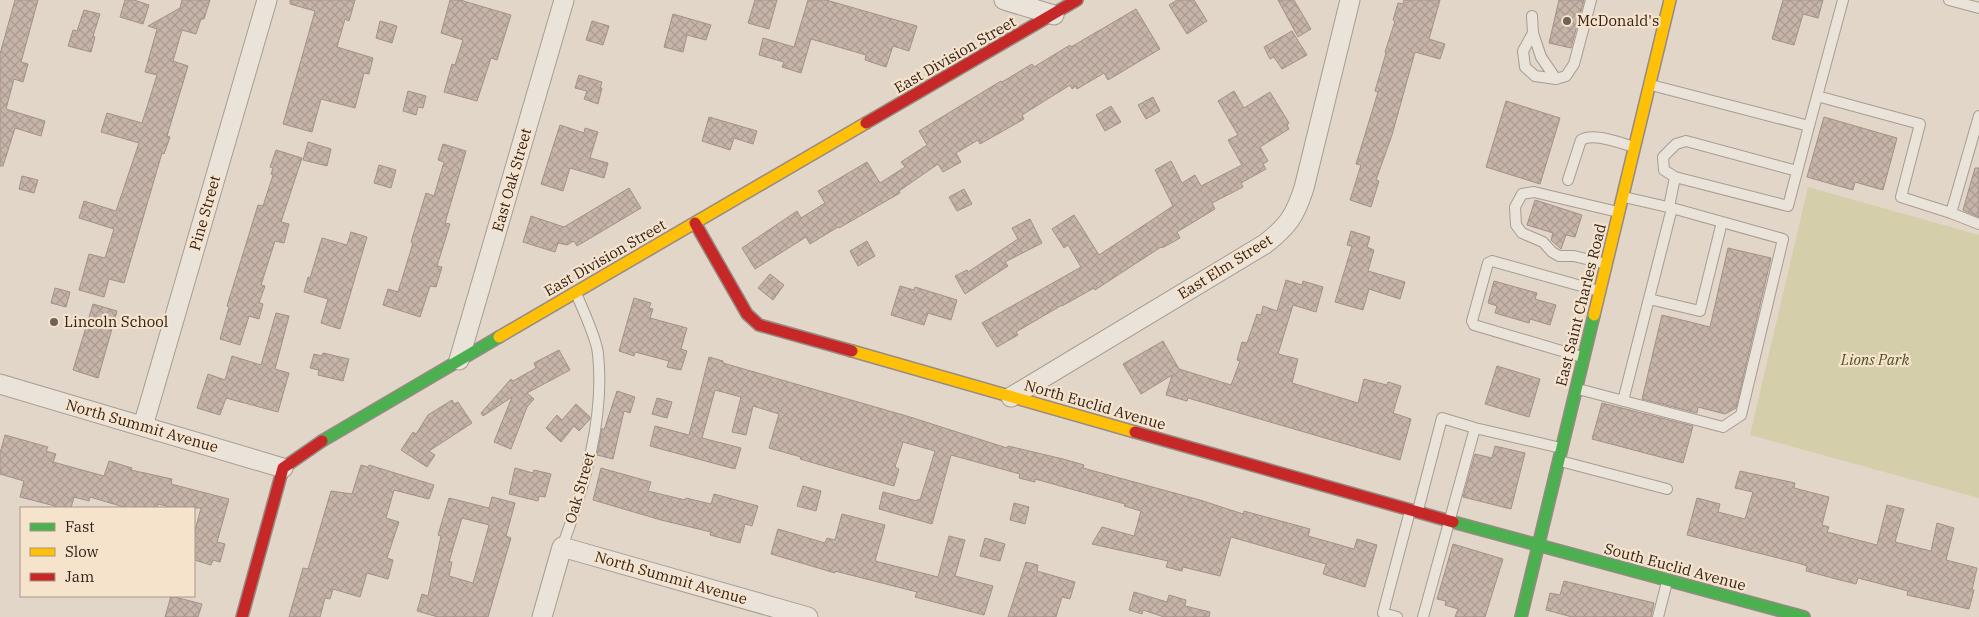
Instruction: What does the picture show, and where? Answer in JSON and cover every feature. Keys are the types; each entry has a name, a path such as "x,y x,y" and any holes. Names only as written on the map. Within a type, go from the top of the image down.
{"street":[{"name":"Pine Street","path":"143,426 267,0"},
{"name":"East Oak Street","path":"459,360 564,0"},
{"path":"1004,0 1054,15"},
{"name":"East Division Street","path":"283,468 320,442 459,360 1077,0"},
{"name":"East Elm Street","path":"1010,397 1265,244 1283,230 1297,209 1304,188 1350,0"},
{"name":"East Saint Charles Road","path":"1521,617 1670,0"},
{"name":"North Euclid Avenue","path":"695,223 747,314 759,325 1538,546"},
{"name":"North Summit Avenue","path":"0,384 283,468"},
{"path":"242,617 283,468"},
{"name":"South Euclid Avenue","path":"1538,546 1804,617"},
{"name":"North Summit Avenue","path":"562,547 808,617"},
{"path":"542,617 562,547"}],"lane":[{"path":"1533,33 1524,51 1525,67 1536,76 1556,79 1566,76 1574,64 1591,0"},
{"path":"1797,171 1686,142 1676,144 1663,157 1664,170 1675,177 1788,206 1843,0"},
{"path":"1949,0 1979,8"},
{"path":"1532,16 1533,33 1541,58 1556,79"},
{"path":"1650,85 1809,126"},
{"path":"1817,96 1920,124 1901,197 1979,224"},
{"path":"1951,213 1979,116"},
{"path":"1568,180 1581,140 1586,137 1594,137 1635,147"},
{"path":"1624,401 1670,208 1675,177"},
{"path":"1606,264 1574,256 1559,256 1552,252 1543,242 1522,233 1516,225 1516,206 1522,194 1534,192 1619,212"},
{"path":"1576,388 1723,427 1741,414 1783,238 1623,196"},
{"path":"1649,298 1700,311 1722,222"},
{"path":"1584,357 1474,325 1472,321 1488,263 1492,261 1600,291"},
{"name":"Oak Street","path":"562,547 572,522 597,428 598,352 576,292"},
{"path":"1397,617 1383,613 1442,418 1562,449"},
{"path":"1423,617 1451,521 1475,428"},
{"path":"1559,461 1667,489"},
{"path":"1658,617 1667,581"}],"green space":[{"name":"Lions Park","path":"1808,187 1979,235 1979,498 1750,435"}],"building":[{"path":"15,0 38,0 21,62 28,64 23,82 14,79 6,109 45,121 41,136 15,128 3,166 0,166 0,54"},
{"path":"125,0 134,0 149,5 143,24 120,17"},
{"path":"182,0 210,0 204,19 201,19 196,34 182,30 173,61 188,66 167,136 170,137 164,154 162,153 124,283 109,279 104,297 79,290 89,254 105,258 114,229 79,218 84,201 116,211 139,143 101,132 107,113 142,123 157,75 145,72 157,29 148,26 180,8"},
{"path":"290,0 355,0 349,21 345,19 337,47 373,58 369,74 364,73 355,108 321,99 312,132 283,124 315,11 290,4"},
{"path":"450,0 460,0 511,15 497,60 491,58 477,101 444,92 452,64 455,65 463,40 441,33"},
{"path":"755,0 777,0 769,29 748,23"},
{"path":"808,0 826,0 917,26 909,51 893,46 886,67 865,60 866,55 811,39 801,73 782,67 784,62 759,55 763,38 794,47"},
{"path":"1177,0 1194,0 1207,21 1187,34 1169,5"},
{"path":"1278,0 1294,0 1311,29 1298,37"},
{"path":"1404,0 1440,0 1429,39 1445,44 1440,59 1415,52 1392,135 1376,180 1379,181 1371,207 1350,200 1361,165 1356,164 1378,92 1375,91 1395,21 1393,20 1398,3 1403,4"},
{"name":"McDonald's","path":"1559,0 1584,0 1571,48 1549,43"},
{"path":"1783,0 1823,0 1818,18 1803,14 1794,45 1772,39"},
{"path":"1136,9 1160,49 1108,80 1104,73 1077,89 1076,86 1072,89 1070,85 1022,115 1024,119 980,144 978,140 956,153 961,162 943,172 938,164 899,191 900,193 839,228 810,244 806,237 755,269 742,248 797,211 801,218 825,203 818,191 867,162 880,183 905,167 901,162 927,145 919,131 1001,81 1032,64 1034,67"},
{"path":"84,10 100,14 93,36 95,37 91,52 68,46 73,30 77,31"},
{"path":"673,14 711,25 706,40 687,35 683,52 664,47"},
{"path":"380,21 397,26 392,43 376,38"},
{"path":"592,21 609,26 603,45 586,40"},
{"path":"1292,31 1307,55 1282,69 1274,57 1270,59 1264,47"},
{"path":"579,75 602,82 598,104 584,99 587,91 575,88"},
{"path":"408,91 426,96 423,108 418,107 416,115 403,111"},
{"path":"1234,91 1244,108 1270,92 1289,123 1287,125 1289,129 1260,147 1268,161 1263,164 1266,169 1241,183 1243,187 1212,203 1215,209 1177,232 1180,238 1161,247 1095,290 1094,288 1062,305 1016,332 1018,335 997,347 982,323 1081,267 1068,245 1064,248 1052,229 1074,215 1099,255 1173,206 1155,170 1171,161 1182,183 1195,175 1201,186 1242,165 1228,140 1238,135 1218,101"},
{"path":"1153,97 1160,111 1146,119 1138,105"},
{"path":"1506,101 1560,118 1540,184 1486,167"},
{"path":"1111,106 1121,122 1105,131 1096,115"},
{"path":"709,117 757,131 753,144 734,138 730,150 702,141"},
{"path":"1824,117 1897,138 1883,190 1855,182 1853,190 1807,177"},
{"path":"560,125 584,133 585,128 598,132 590,158 608,163 604,178 570,168 563,191 541,184"},
{"path":"308,142 331,149 327,166 303,160"},
{"path":"443,144 466,151 445,223 450,224 437,266 442,267 436,287 430,286 420,317 383,305 388,289 398,292 426,193 434,196 444,162 438,160"},
{"path":"276,150 302,158 281,222 289,224 284,243 275,241 261,285 265,286 259,303 263,304 259,319 249,316 240,345 220,339 229,307 227,306 258,205 263,206 273,175 271,174 273,168 270,167"},
{"path":"379,165 396,170 391,188 374,183"},
{"path":"1975,168 1979,168 1979,217 1963,210"},
{"path":"22,176 38,180 34,193 19,189"},
{"path":"629,188 641,208 577,246 574,241 567,245 558,243 555,252 523,242 531,216 564,227"},
{"path":"964,189 972,204 957,211 949,197"},
{"path":"1535,200 1582,215 1575,237 1566,235 1561,249 1551,240 1553,233 1527,225"},
{"path":"1030,219 1042,243 1005,262 1008,266 965,294 955,276 967,270 968,272 1018,239 1012,228"},
{"path":"1351,231 1370,237 1367,247 1374,250 1368,271 1405,282 1400,299 1369,289 1363,310 1335,302 1352,246 1347,245"},
{"path":"351,232 367,237 340,329 321,323 328,299 304,292 322,238 347,245"},
{"path":"867,241 875,256 858,266 850,251"},
{"path":"1728,248 1771,258 1736,408 1725,414 1698,407 1697,413 1642,399 1662,315 1710,327"},
{"path":"770,274 784,285 773,300 758,288"},
{"path":"1286,280 1302,285 1303,281 1323,287 1316,312 1293,305 1278,354 1298,359 1292,383 1358,403 1364,379 1387,385 1388,382 1401,386 1393,413 1411,419 1400,460 1188,398 1187,401 1166,395 1172,375 1141,394 1123,364 1163,341 1179,369 1231,385 1240,361 1237,360 1242,342 1247,343 1257,314 1261,315 1263,306 1277,311"},
{"path":"1494,281 1537,293 1535,299 1556,305 1550,325 1530,319 1529,323 1495,313 1497,306 1488,303"},
{"path":"900,286 914,290 915,287 957,300 951,320 928,313 924,325 891,315"},
{"path":"55,288 70,292 66,307 51,303"},
{"path":"634,298 651,303 649,308 653,309 650,318 687,328 681,349 687,351 681,370 667,367 669,361 635,352 634,356 619,351"},
{"path":"93,304 117,311 98,378 73,370"},
{"path":"276,313 289,316 275,369 289,373 278,412 226,398 220,415 197,408 208,374 225,380 232,356 261,365"},
{"path":"559,350 570,370 527,393 534,399 527,407 511,449 494,442 512,397 483,416 481,413 511,379 513,381 536,368 534,363"},
{"path":"323,353 349,359 343,381 318,375 319,370 310,368 314,354 322,356"},
{"path":"709,357 723,361 723,363 910,417 1007,448 1008,446 1063,459 1084,465 1083,468 1200,500 1243,514 1244,511 1310,529 1308,536 1354,549 1357,539 1377,545 1365,587 1323,574 1326,564 1231,537 1220,576 1183,567 1182,571 1166,567 1168,561 1092,544 1102,527 1134,536 1141,511 1124,506 1125,504 1035,479 1035,482 1019,478 1020,474 951,455 932,524 879,509 883,492 917,501 918,499 920,500 935,451 903,442 895,467 899,469 894,486 800,459 801,457 769,448 779,414 753,406 746,435 732,432 741,397 715,390 702,438 741,448 735,469 650,446 655,426 689,435"},
{"path":"1497,366 1540,379 1529,417 1485,404"},
{"path":"617,391 635,397 630,413 624,411 613,459 597,455 602,428 604,430"},
{"path":"657,398 672,402 667,418 652,414"},
{"path":"452,400 454,404 458,402 472,423 429,451 435,455 427,467 401,450 413,432 416,434 428,415"},
{"path":"1602,403 1693,426 1683,463 1592,439"},
{"path":"576,404 590,419 579,431 574,426 561,442 546,428 557,415 562,420"},
{"path":"5,435 48,447 46,451 56,454 53,462 104,476 109,461 132,468 131,470 172,479 171,484 229,499 217,542 225,544 220,562 213,560 211,565 195,560 195,530 201,508 170,507 158,504 157,507 124,507 90,497 89,501 74,497 71,507 54,507 20,497 24,481 0,474 0,453"},
{"path":"1495,446 1525,453 1511,509 1463,497 1475,454 1492,458"},
{"path":"361,465 368,467 369,465 434,485 429,499 394,490 386,518 399,522 387,558 393,560 388,579 367,573 360,597 333,589 330,599 325,598 320,617 289,617 303,568 308,569 331,491 352,494"},
{"path":"515,468 533,473 534,470 551,474 545,497 539,496 538,501 509,494"},
{"path":"601,468 651,482 648,491 685,500 686,498 711,504 714,494 758,506 752,526 745,524 740,543 710,535 711,532 661,520 593,500"},
{"path":"1740,471 1795,483 1794,488 1829,497 1822,525 1829,527 1827,532 1877,545 1887,505 1904,509 1895,542 1931,551 1937,523 1954,528 1946,560 1977,568 1969,609 1907,595 1908,591 1858,578 1856,584 1840,580 1806,571 1807,566 1798,563 1687,535 1697,498 1720,504 1718,512 1745,519 1753,492 1735,488"},
{"path":"803,486 821,491 816,511 797,506"},
{"path":"492,497 515,503 506,536 511,538 488,617 438,617 417,611 422,594 428,596 441,536 438,535 449,498 489,508","holes":["462,518 489,525 473,583 449,576 452,562 449,562"]},
{"path":"1014,503 1029,507 1025,524 1010,520"},
{"path":"842,514 885,525 875,561 938,577 949,536 965,540 955,576 993,586 984,615 915,597 917,592 835,571 835,573 771,554 778,529 825,543 827,538 835,540"},
{"path":"985,538 1005,544 1000,561 980,556"},
{"path":"1453,544 1503,559 1485,617 1455,617 1458,609 1445,605 1446,601 1437,599"},
{"path":"1026,562 1038,565 1037,571 1075,582 1070,599 1062,597 1056,617 1008,617"},
{"path":"1564,581 1654,603 1651,617 1572,617 1546,610 1550,593 1560,595"},
{"path":"1134,592 1167,602 1169,595 1186,600 1185,606 1210,612 1209,617 1164,617 1143,610 1142,614 1129,610"},
{"path":"171,597 202,604 198,617 165,617"}],"traffic: fast":[{"path":"1521,617 1594,315"},
{"path":"322,441 499,337"},
{"path":"1453,522 1804,617"}],"traffic: slow":[{"path":"1594,315 1670,0"},
{"path":"499,337 866,123"},
{"path":"852,351 1135,432"}],"traffic: jam":[{"path":"866,123 1077,0"},
{"path":"695,223 747,314 759,325 852,351"},
{"path":"1135,432 1453,522"},
{"path":"242,617 283,468 322,441"}],"place":[{"name":"McDonald's","path":"1567,21"},
{"name":"Lincoln School","path":"54,322"}]}
